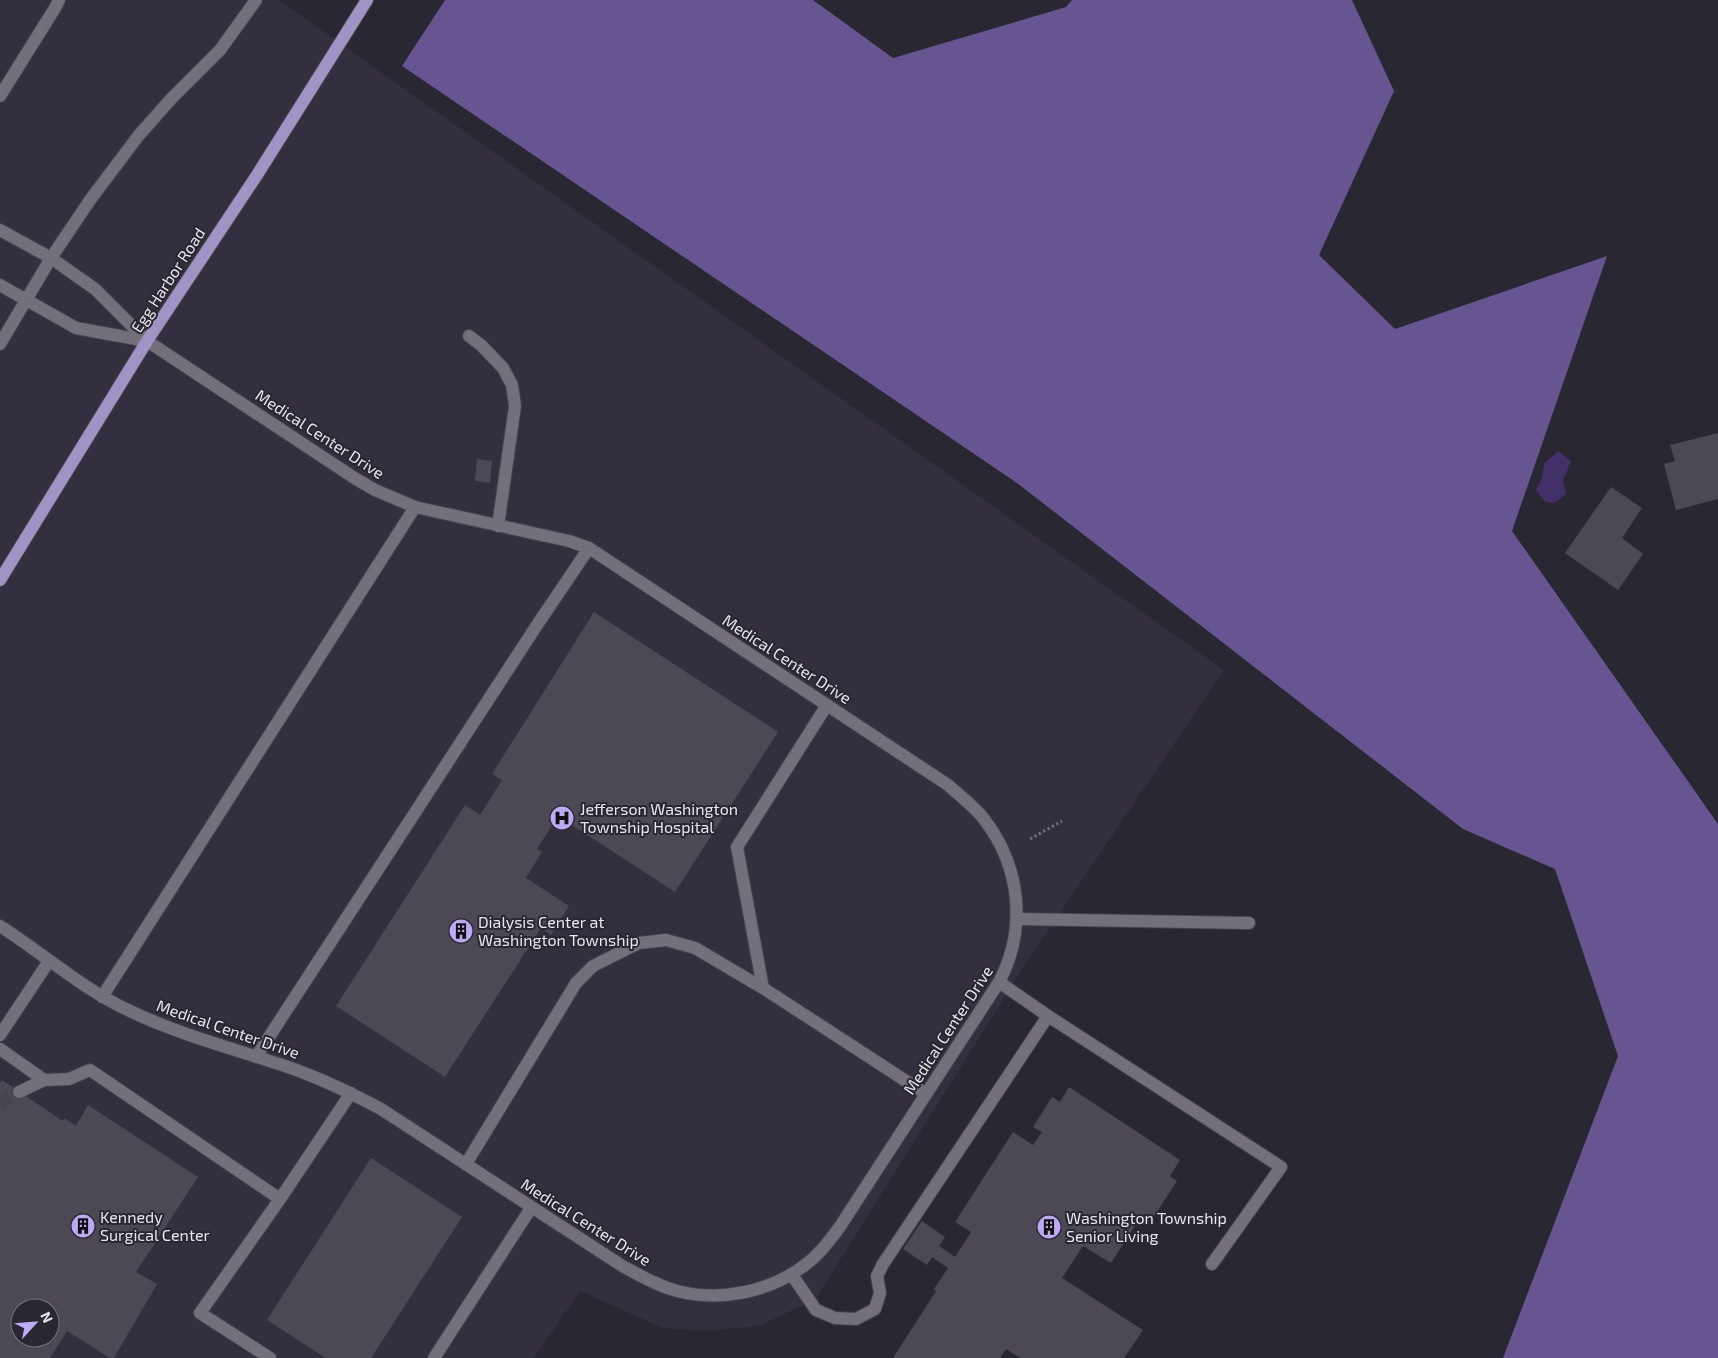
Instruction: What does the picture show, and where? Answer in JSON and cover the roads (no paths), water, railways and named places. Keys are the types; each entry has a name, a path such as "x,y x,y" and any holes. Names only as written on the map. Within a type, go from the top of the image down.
{"main road":[{"name":"Egg Harbor Road","path":"0,580 148,341 257,175 367,0"}],"street":[{"path":"0,96 59,0"},
{"path":"0,344 51,258 90,200 138,135 171,98 220,50 256,0"},
{"path":"0,230 51,258 96,289 148,341"},
{"path":"0,285 76,328 148,341"},
{"path":"469,336 482,345 503,368 512,385 515,406 498,526"},
{"name":"Medical Center Drive","path":"0,926 102,997 159,1024 318,1078 351,1093 381,1109 624,1267 651,1282 677,1291 705,1295 737,1294 764,1287 792,1275 822,1250 839,1228 999,982 1012,951 1018,919 1015,888 1009,867 999,844 984,820 948,785 589,548 569,541 415,506 375,490 356,480 148,341"},
{"path":"102,997 415,506"},
{"path":"256,1056 589,548"},
{"path":"763,988 737,848 828,704"},
{"path":"1018,919 1249,924"},
{"path":"466,1164 576,983 593,966 639,943 666,940 695,948 763,988 926,1094"},
{"path":"0,1035 49,961"},
{"path":"999,982 1048,1016 1281,1167 1212,1264"},
{"path":"792,1275 816,1310 835,1318 856,1319 875,1309 880,1293 877,1276 883,1264 1048,1016"},
{"path":"0,1048 44,1080"},
{"path":"19,1092 44,1080 69,1079 90,1070 280,1199"},
{"path":"270,1358 200,1313 351,1093"},
{"path":"434,1358 531,1208"}],"tunnel":[{"path":"0,1103 19,1092"}],"place":[{"name":"Jefferson Washington Township Hospital","path":"562,818"},
{"name":"Dialysis Center at Washington Township","path":"461,931"},
{"name":"Kennedy Surgical Center","path":"83,1226"},
{"name":"Washington Township Senior Living","path":"1049,1227"}]}
